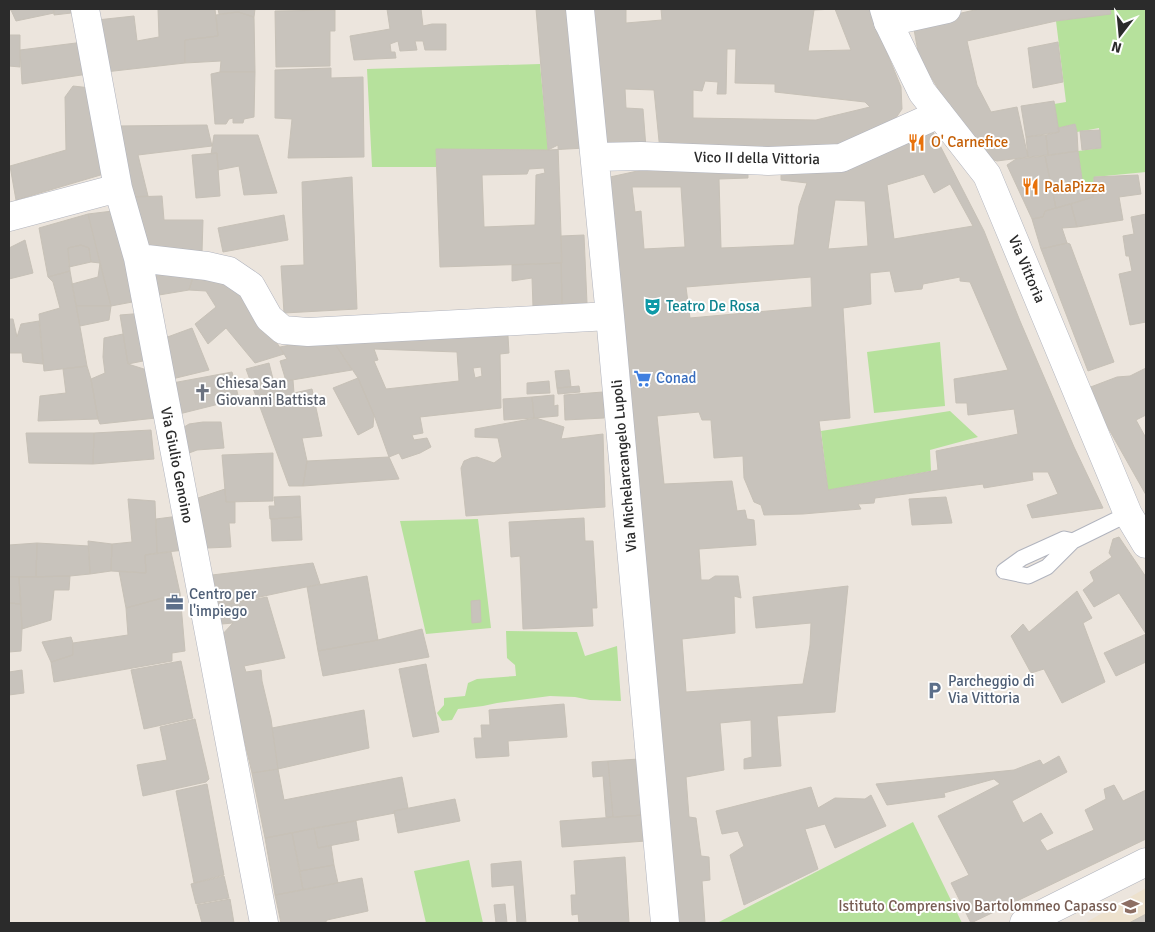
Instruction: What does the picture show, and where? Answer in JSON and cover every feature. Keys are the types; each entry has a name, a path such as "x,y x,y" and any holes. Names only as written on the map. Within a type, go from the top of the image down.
{"street":[{"name":"Via Giulio Genoino","path":"85,9 118,188 138,258 264,923"},
{"name":"Via Michelarcangelo Lupoli","path":"580,9 665,923"},
{"path":"886,15 947,9"},
{"name":"Via Vittoria","path":"886,15 922,92 987,175 1128,514 1146,544"},
{"name":"Vico II della Vittoria","path":"595,157 640,156 768,162 841,158 939,114"},
{"path":"9,217 118,188"},
{"path":"138,258 207,266 229,271 251,286 269,318 282,330 308,332 610,316"},
{"path":"1024,923 1146,862"}],"lane":[{"path":"1004,571 1028,576 1047,567 1073,541 1128,514"}],"shaded area":[{"name":"Istituto Comprensivo Bartolommeo Capasso","path":"1146,888 1146,923 1085,923"}],"green space":[{"path":"1110,9 1146,9 1146,172 1094,177 1093,190 1084,193 1078,151 1101,148 1099,128 1077,132 1075,124 1058,128 1054,104 1066,102 1056,21 1111,13"},
{"path":"540,64 548,150 436,149 436,167 372,167 367,69"},
{"path":"940,342 945,406 874,413 867,352"},
{"path":"950,411 978,437 930,450 931,471 828,490 821,431"},
{"path":"478,519 491,628 426,634 400,521"},
{"path":"506,631 577,632 585,656 617,646 621,701 550,696 458,709 452,720 442,721 437,713 444,705 444,698 465,696 468,683 477,679 516,676 515,665 507,658"},
{"path":"913,822 962,923 717,923"},
{"path":"469,860 483,923 426,923 414,871"}],"building":[{"path":"9,9 53,9 54,13 16,21"},
{"path":"54,9 79,9 80,12 54,15"},
{"path":"158,9 215,9 218,36 185,40 185,63 105,72 97,20 134,16 137,41 159,37"},
{"path":"218,9 255,9 254,17 238,12 219,14"},
{"path":"387,9 421,9 423,26 446,24 446,50 425,50 423,41 415,41 417,50 400,51 398,41 390,44 391,52 395,52 396,58 354,60 350,36 390,29"},
{"path":"536,9 572,9 586,148 548,150"},
{"path":"593,9 626,9 626,23 662,20 661,9 835,9 869,9 901,87 902,109 891,125 846,146 660,151 654,90 625,89 626,108 643,109 646,148 604,148","holes":["835,9 851,50 808,51 814,10","727,49 736,49 735,83 775,84 775,92 865,102 870,107 816,120 693,118 693,90 702,91 705,81 718,82 717,94 726,94"]},
{"path":"979,9 1110,9 1111,14 1056,21 967,41 977,85 991,112 1017,107 1028,157 997,161 988,158 945,100 919,57 913,24"},
{"path":"335,10 335,31 330,31 330,66 276,67 275,11"},
{"path":"238,12 254,17 255,72 220,72 221,61 185,63 185,40 218,36 216,15"},
{"path":"9,35 20,35 20,67 9,66"},
{"path":"84,42 88,74 22,84 20,50"},
{"path":"1058,42 1063,82 1033,88 1028,48"},
{"path":"331,68 331,78 363,77 364,157 288,158 292,119 275,118 275,70"},
{"path":"220,72 255,72 254,117 244,119 243,123 233,123 233,118 229,119 226,124 215,124 211,74"},
{"path":"73,86 91,88 104,174 16,200 10,166 66,150 65,97"},
{"path":"1054,101 1059,132 1026,137 1021,106"},
{"path":"1075,124 1078,151 1048,155 1046,135 1059,132 1058,128"},
{"path":"207,125 212,146 138,155 148,196 131,197 117,126"},
{"path":"931,128 984,231 1074,447 1103,508 1032,518 1027,505 1058,494 1048,472 1032,472 1033,480 984,488 983,484 875,498 874,503 858,504 861,509 764,515 761,505 754,502 744,478 743,456 714,458 711,420 702,420 699,412 657,416 664,484 732,481 737,511 745,510 747,519 754,520 756,545 699,549 701,580 709,580 715,576 738,576 741,598 734,596 735,633 682,639 686,692 803,684 810,645 811,623 756,628 753,597 848,586 835,712 777,716 781,766 744,769 744,759 752,757 751,720 720,723 724,770 686,777 689,817 696,818 701,856 709,857 710,880 702,881 705,923 671,923 610,177 642,170 659,162 748,167 748,178 719,179 721,248 794,245 799,206 807,183 781,180 781,171 822,173 904,143","holes":["924,174 934,193 950,184 973,226 894,239 887,185","632,187 681,187 685,247 644,249 641,211 635,212","835,200 865,201 868,246 828,249","890,271 895,292 922,289 923,284 960,277 960,281 970,282 1008,370 954,379 956,403 967,403 968,415 1014,409 1018,434 936,451 938,470 828,490 819,421 850,418 843,308 871,304 870,273","811,277 812,307 690,318 686,287"]},
{"path":"1100,130 1101,148 1082,150 1080,131"},
{"path":"214,135 258,135 277,193 244,195 239,166 218,170 217,153 211,154"},
{"path":"1046,135 1048,155 1028,157 1026,137"},
{"path":"558,145 562,263 440,267 436,149 548,150","holes":["544,168 545,173 536,175 535,225 484,227 482,175 527,174 529,169"]},
{"path":"1078,151 1084,193 1093,190 1093,197 1056,208 1045,156"},
{"path":"217,153 220,196 196,198 192,155"},
{"path":"1045,156 1056,208 1045,211 1043,217 1032,219 1007,165 1016,159"},
{"path":"1138,175 1141,194 1119,197 1123,220 1077,227 1071,204 1093,197 1094,177"},
{"path":"352,177 357,309 284,313 281,266 304,265 302,182"},
{"path":"162,196 164,220 203,220 202,252 142,251 131,197"},
{"path":"1071,204 1077,227 1062,228 1067,243 1041,249 1032,219 1043,217 1045,211"},
{"path":"121,210 143,300 111,306 88,214"},
{"path":"88,214 100,263 91,262 89,248 81,245 68,248 70,271 48,277 39,228"},
{"path":"1146,214 1146,322 1130,325 1119,274 1132,271 1129,256 1126,256 1123,236 1134,234 1131,217"},
{"path":"284,215 288,240 223,252 218,228"},
{"path":"584,235 587,303 562,304 561,236"},
{"path":"25,240 33,273 9,279 9,248"},
{"path":"1070,244 1114,362 1088,371 1041,249"},
{"path":"81,245 89,248 91,262 69,267 68,248"},
{"path":"100,263 111,306 76,306 72,284 98,277"},
{"path":"561,263 562,304 533,307 532,278 512,281 512,265"},
{"path":"70,271 87,366 44,371 39,314 60,308 53,282 48,277"},
{"path":"152,271 194,274 189,290 159,295"},
{"path":"194,274 230,282 254,307 284,354 255,363 226,328 208,344 195,324 216,307 206,291 189,290"},
{"path":"76,306 111,306 109,320 80,326"},
{"path":"145,313 153,359 128,364 120,315"},
{"path":"9,319 13,319 17,337 21,324 39,321 43,364 23,362 22,353 9,353"},
{"path":"192,328 209,370 172,379 162,339"},
{"path":"496,332 508,336 509,353 500,354 501,408 420,417 423,433 412,435 414,440 427,438 431,447 402,459 399,453 389,457 358,378 335,344","holes":["374,349 457,352 459,381 386,389 374,361 378,360","481,367 482,376 475,378 473,368"]},
{"path":"123,334 128,364 147,370 156,418 100,424 91,379 105,373 103,357 104,338"},
{"path":"295,344 335,344 352,370 286,381 280,361 287,359 280,347"},
{"path":"269,363 274,383 293,380 294,393 312,389 322,436 302,438 307,461 303,486 289,486 246,369"},
{"path":"87,366 98,419 38,421 40,396 66,393 63,369"},
{"path":"1146,368 1146,415 1136,420 1146,438 1146,495 1102,417 1088,388 1117,377 1130,376"},
{"path":"569,370 571,387 557,388 555,371"},
{"name":"Chiesa San Giovanni Battista","path":"232,372 239,399 171,416 167,384"},
{"path":"358,378 374,415 373,427 358,435 333,388"},
{"path":"549,381 550,393 527,394 527,383"},
{"path":"579,386 580,392 558,394 557,388"},
{"path":"603,392 604,418 565,420 564,395"},
{"path":"554,395 554,406 558,405 558,416 534,418 532,397"},
{"path":"532,397 534,418 504,420 503,399"},
{"path":"536,418 564,427 561,439 603,434 605,507 466,516 461,468 464,461 477,457 494,463 502,457 498,438 475,437 475,429"},
{"path":"221,422 224,448 197,450 189,453 181,429 189,424"},
{"path":"151,430 154,459 93,464 94,433"},
{"path":"26,433 94,433 93,464 29,463"},
{"path":"273,453 273,501 226,502 222,455"},
{"path":"389,457 399,479 303,486 307,461"},
{"path":"225,489 226,502 235,502 235,523 229,523 231,547 207,548 198,498"},
{"path":"300,496 301,517 270,519 269,506 275,506 274,497"},
{"path":"946,497 952,523 912,525 909,499"},
{"path":"128,499 155,501 157,553 145,555 146,573 111,571 112,544 132,542"},
{"path":"179,516 185,550 157,553 156,519"},
{"path":"301,517 302,540 272,541 271,519"},
{"path":"584,518 585,541 593,541 597,608 592,608 593,626 523,629 520,556 511,557 509,522"},
{"path":"1119,537 1146,577 1146,634 1119,593 1094,607 1083,590 1094,581 1090,572 1112,557 1109,553 1113,539"},
{"path":"88,541 112,544 111,571 90,574"},
{"path":"37,543 36,577 9,577 9,545"},
{"path":"37,543 89,546 90,574 36,577"},
{"path":"171,552 180,593 126,608 119,571 146,573 145,555"},
{"path":"313,563 320,584 218,606 212,575"},
{"path":"70,576 69,590 54,590 51,620 22,629 19,577"},
{"path":"367,576 378,640 318,651 307,587"},
{"path":"9,577 19,577 21,604 9,603"},
{"path":"1077,591 1092,618 1083,623 1105,682 1062,703 1044,669 1031,673 1011,636 1023,624 1029,632"},
{"path":"180,593 185,651 172,653 172,661 54,682 51,662 73,655 73,643 128,635 126,608"},
{"path":"267,597 285,658 244,666 246,672 261,670 271,719 278,769 252,773 220,637 233,623 222,624 218,606"},
{"path":"480,600 481,622 472,623 471,601"},
{"path":"9,603 21,604 21,651 9,652"},
{"path":"422,629 429,657 323,676 318,651 378,640"},
{"path":"1146,634 1146,662 1116,676 1104,653"},
{"path":"71,637 73,655 51,662 42,642"},
{"path":"181,661 193,718 144,729 131,670"},
{"path":"426,664 439,732 413,737 399,669"},
{"path":"22,670 24,693 9,695 9,672"},
{"path":"564,704 567,737 508,741 509,756 476,758 474,738 482,738 481,725 490,725 489,710"},
{"path":"364,710 369,748 278,769 272,728"},
{"path":"195,719 209,779 206,782 143,796 137,765 167,760 160,727"},
{"path":"1059,756 1067,772 1012,801 1023,823 1041,813 1053,833 1040,840 1047,851 1094,830 1085,810 1106,799 1104,789 1114,785 1123,801 1146,790 1146,839 971,923 951,883 969,875 938,816 1000,784 994,779 944,793 945,797 887,805 876,784 1014,770 1040,760 1043,765"},
{"path":"639,759 644,815 613,817 608,761"},
{"path":"608,761 613,817 606,817 603,776 593,777 592,762"},
{"path":"278,769 284,800 402,777 408,808 394,811 395,813 265,838 252,773"},
{"path":"207,784 224,875 194,883 176,791"},
{"path":"811,787 818,808 835,798 865,799 871,795 886,826 835,848 825,824 805,829 818,869 744,905 730,855 744,846 738,831 722,834 716,811"},
{"path":"455,799 460,821 398,833 394,811"},
{"path":"644,815 646,841 562,847 560,821"},
{"path":"356,821 359,840 318,848 314,828"},
{"path":"314,828 318,848 331,845 334,865 300,871 292,833"},
{"path":"292,833 303,890 275,895 265,838"},
{"path":"625,857 629,923 579,923 578,914 572,915 571,895 576,895 574,861"},
{"path":"521,861 526,923 517,923 514,885 492,887 491,864"},
{"path":"334,865 338,883 303,890 300,871"},
{"path":"224,876 229,898 196,904 191,884"},
{"path":"362,878 368,911 327,920 325,923 281,923 275,895"},
{"path":"230,899 234,923 202,923 197,905"},
{"path":"505,904 507,923 496,923 494,905"},
{"path":"1146,914 1146,923 1129,923"}],"place":[{"name":"O' Carnefice","path":"917,142"},
{"name":"PalaPizza","path":"1030,187"},
{"name":"Teatro De Rosa","path":"652,306"},
{"name":"Conad","path":"642,378"},
{"name":"Chiesa San Giovanni Battista","path":"202,392"},
{"name":"Centro per l'impiego","path":"175,603"},
{"name":"Parcheggio di Via Vittoria","path":"934,690"},
{"name":"Istituto Comprensivo Bartolommeo Capasso","path":"1131,906"}]}
